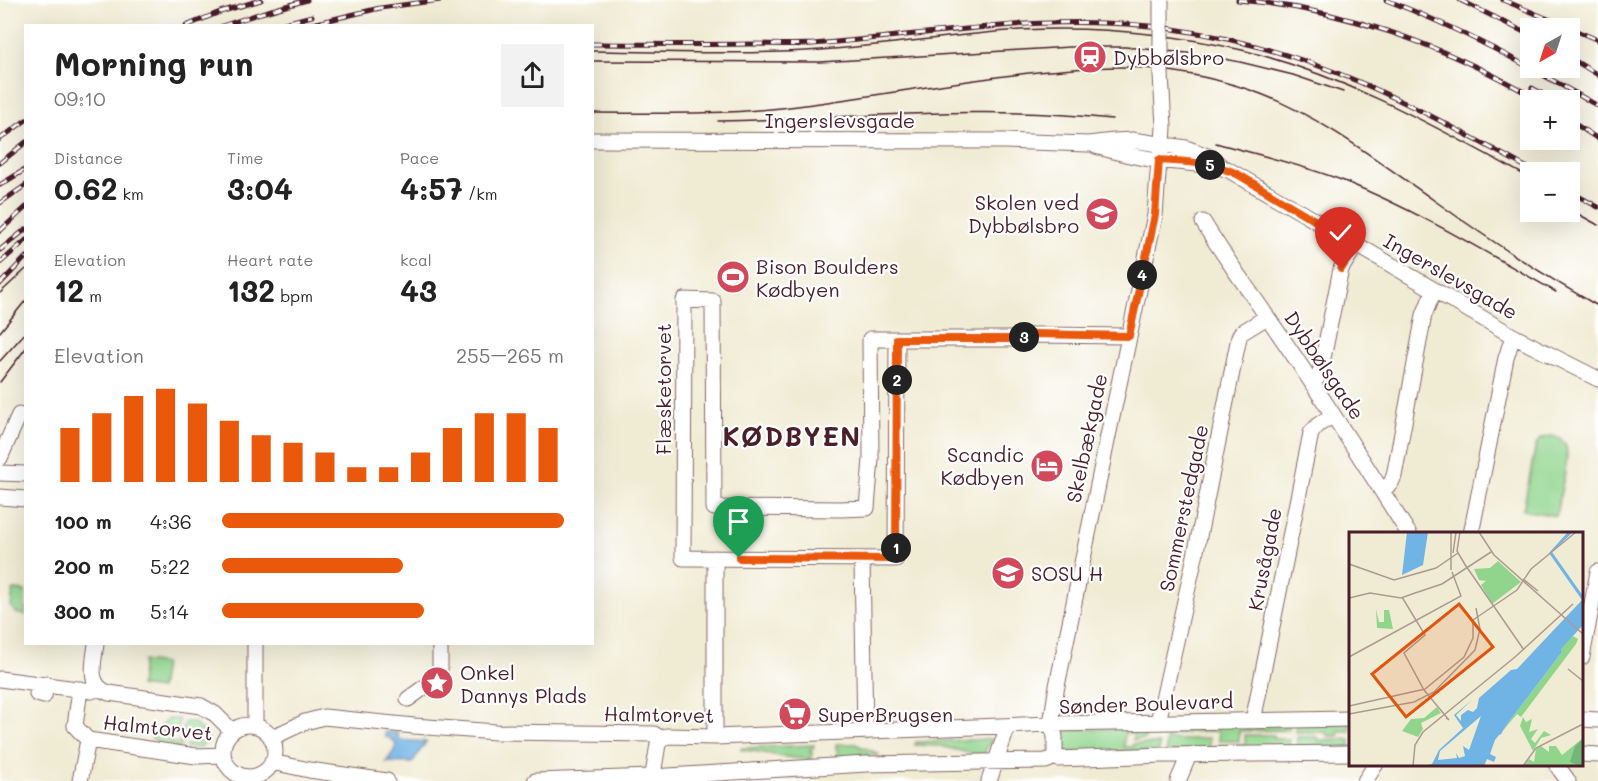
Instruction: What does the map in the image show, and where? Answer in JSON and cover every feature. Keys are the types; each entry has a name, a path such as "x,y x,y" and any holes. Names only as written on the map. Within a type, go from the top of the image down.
{"street":[{"path":"1159,160 1164,126 1161,0"},
{"name":"Ingerslevsgade","path":"594,140 1005,141 1088,144 1123,140 1186,148 1212,158 1223,168"},
{"name":"Ingerslevsgade","path":"1088,144 1126,155 1223,168 1239,175 1514,336 1598,379"},
{"name":"Skelbækgade","path":"1051,724 1155,215 1159,160"},
{"name":"Dybbølsgade","path":"1203,222 1225,258 1268,317 1333,415 1382,491 1405,532"},
{"path":"1313,385 1320,373 1341,269 1356,245"},
{"path":"1382,491 1391,483 1394,476 1424,315 1434,290"},
{"name":"Flæsketorvet","path":"684,300 713,301 714,508 867,508 871,459 870,339 897,339 896,559 683,558 684,300"},
{"name":"Sommerstedgade","path":"1158,722 1195,556 1239,337 1241,333 1268,317"},
{"path":"897,339 1015,339 1035,334 1129,336"},
{"path":"1471,532 1506,357 1514,336"},
{"path":"0,435 22,411"},
{"path":"0,458 22,411"},
{"name":"Krusågade","path":"1253,721 1311,433 1333,415"},
{"path":"0,473 24,474"},
{"path":"0,497 24,500"},
{"path":"715,558 715,737"},
{"path":"862,559 865,732"},
{"path":"1583,647 1598,572"},
{"path":"0,679 41,689 92,691 98,687 93,674 96,645"},
{"path":"255,645 255,726"},
{"path":"408,699 440,675 440,648"},
{"name":"Halmtorvet","path":"98,687 109,693 201,706 215,714 232,731"},
{"path":"80,689 75,726 88,740 80,781"},
{"name":"Halmtorvet","path":"271,738 305,722 330,717 496,732 654,734 662,739 667,736 715,737 1051,724"},
{"name":"Sønder Boulevard","path":"1055,757 1055,736 1051,724 1349,719"},
{"path":"1583,719 1598,720"},
{"path":"266,772 275,750 265,730 255,726 242,726 232,731 225,742 223,755 229,776 236,774 246,777 266,772 309,770 387,781"},
{"path":"989,781 1008,726"},
{"path":"652,779 658,744 662,739"},
{"name":"Halmtorvet","path":"88,740 196,756 223,755"},
{"path":"535,781 822,774 899,763 1046,761 1055,757 1058,759 1349,753"},
{"path":"1583,754 1598,755"},
{"path":"1178,781 1189,755"},
{"path":"1365,781 1375,766"},
{"path":"1557,766 1568,781"}],"green space":[{"path":"1551,436 1562,441 1567,453 1556,516 1523,510 1536,445 1540,439"},
{"path":"13,590 24,591 24,615 16,613 11,607"},
{"path":"143,661 164,664 160,689 140,686"},
{"path":"167,719 179,719 178,728 167,733 172,743 181,742 180,748 152,739 153,730 160,728"},
{"path":"185,722 194,722 208,735 200,748 186,748 186,745 196,744 198,740 191,733 184,735 181,732"},
{"path":"1289,723 1289,730 1239,731 1239,741 1219,741 1218,731 1152,735 1152,727"},
{"path":"1349,723 1349,731 1339,731 1338,736 1327,736 1326,732 1296,732 1296,724"},
{"path":"1145,727 1145,739 1133,740 1133,733 1124,733 1124,747 1132,747 1133,744 1159,744 1159,752 1064,752 1064,730"},
{"path":"1245,735 1274,735 1274,739 1289,739 1290,749 1216,751 1215,746 1245,745"},
{"path":"1297,737 1318,737 1318,740 1349,739 1349,748 1297,749"},
{"path":"1209,738 1210,751 1166,752 1166,739"},
{"path":"992,739 984,755 941,746 915,745 916,742"},
{"path":"836,744 856,744 879,755 836,757 839,750 836,749"},
{"path":"814,745 813,749 810,749 811,759 741,750 741,748"}],"water":[{"path":"385,732 398,733 400,740 426,742 412,763 386,762 396,744 390,738 385,737"}],"tram line":[{"path":"594,51 792,52 1048,29 1104,30 1159,35 1242,50 1318,74 1354,88 1425,122 1520,173"},
{"path":"594,61 820,62 1070,47 1125,47 1197,54 1240,62 1293,75 1343,92"},
{"path":"594,113 757,110 1006,76 1092,68 1145,68 1190,74 1261,94 1307,116 1351,142 1515,256 1598,306"},
{"path":"718,121 964,113 1014,113 1112,119"},
{"path":"1216,143 1313,170 1372,193 1452,233 1556,292"},
{"path":"1580,215 1598,225"},
{"path":"0,293 24,271"},
{"path":"0,332 24,302"},
{"path":"0,361 24,334"},
{"path":"0,382 24,351"}],"railway":[{"path":"191,24 220,12 261,0"},
{"path":"228,24 307,0"},
{"path":"312,24 380,8 440,0"},
{"path":"1238,0 1317,12 1394,33 1468,63 1520,90"},
{"path":"1386,0 1468,36 1598,106"},
{"path":"1460,0 1520,30"},
{"path":"1503,0 1598,40"},
{"path":"281,24 312,16"},
{"path":"594,44 813,44 1038,23 1083,22 1173,29 1243,43 1335,72 1425,113 1520,164"},
{"path":"1580,64 1598,75"},
{"path":"1532,88 1536,90"},
{"path":"0,139 24,121"},
{"path":"1580,127 1598,139"},
{"path":"0,163 24,144"},
{"path":"0,185 24,170"},
{"path":"0,203 24,186"},
{"path":"1580,197 1598,207"},
{"path":"0,231 24,209"},
{"path":"0,250 24,231"},
{"path":"0,263 24,242"},
{"path":"0,284 24,259"}],"place":[{"name":"Dybbølsbro","path":"1090,57"},
{"name":"Skolen ved Dybbølsbro","path":"1102,214"},
{"name":"Bison Boulders Kødbyen","path":"733,277"},
{"name":"Scandic Kødbyen","path":"1047,466"},
{"name":"SOSU H","path":"1008,573"},
{"name":"Onkel Dannys Plads","path":"437,683"},
{"name":"SuperBrugsen","path":"795,714"}],"district":[{"name":"KØDBYEN","path":"792,436"}],"route":[{"path":"739,558 896,559 897,339 1015,339 1035,334 1129,336 1155,215 1159,160 1196,163 1227,169 1356,245 1341,269"}]}
